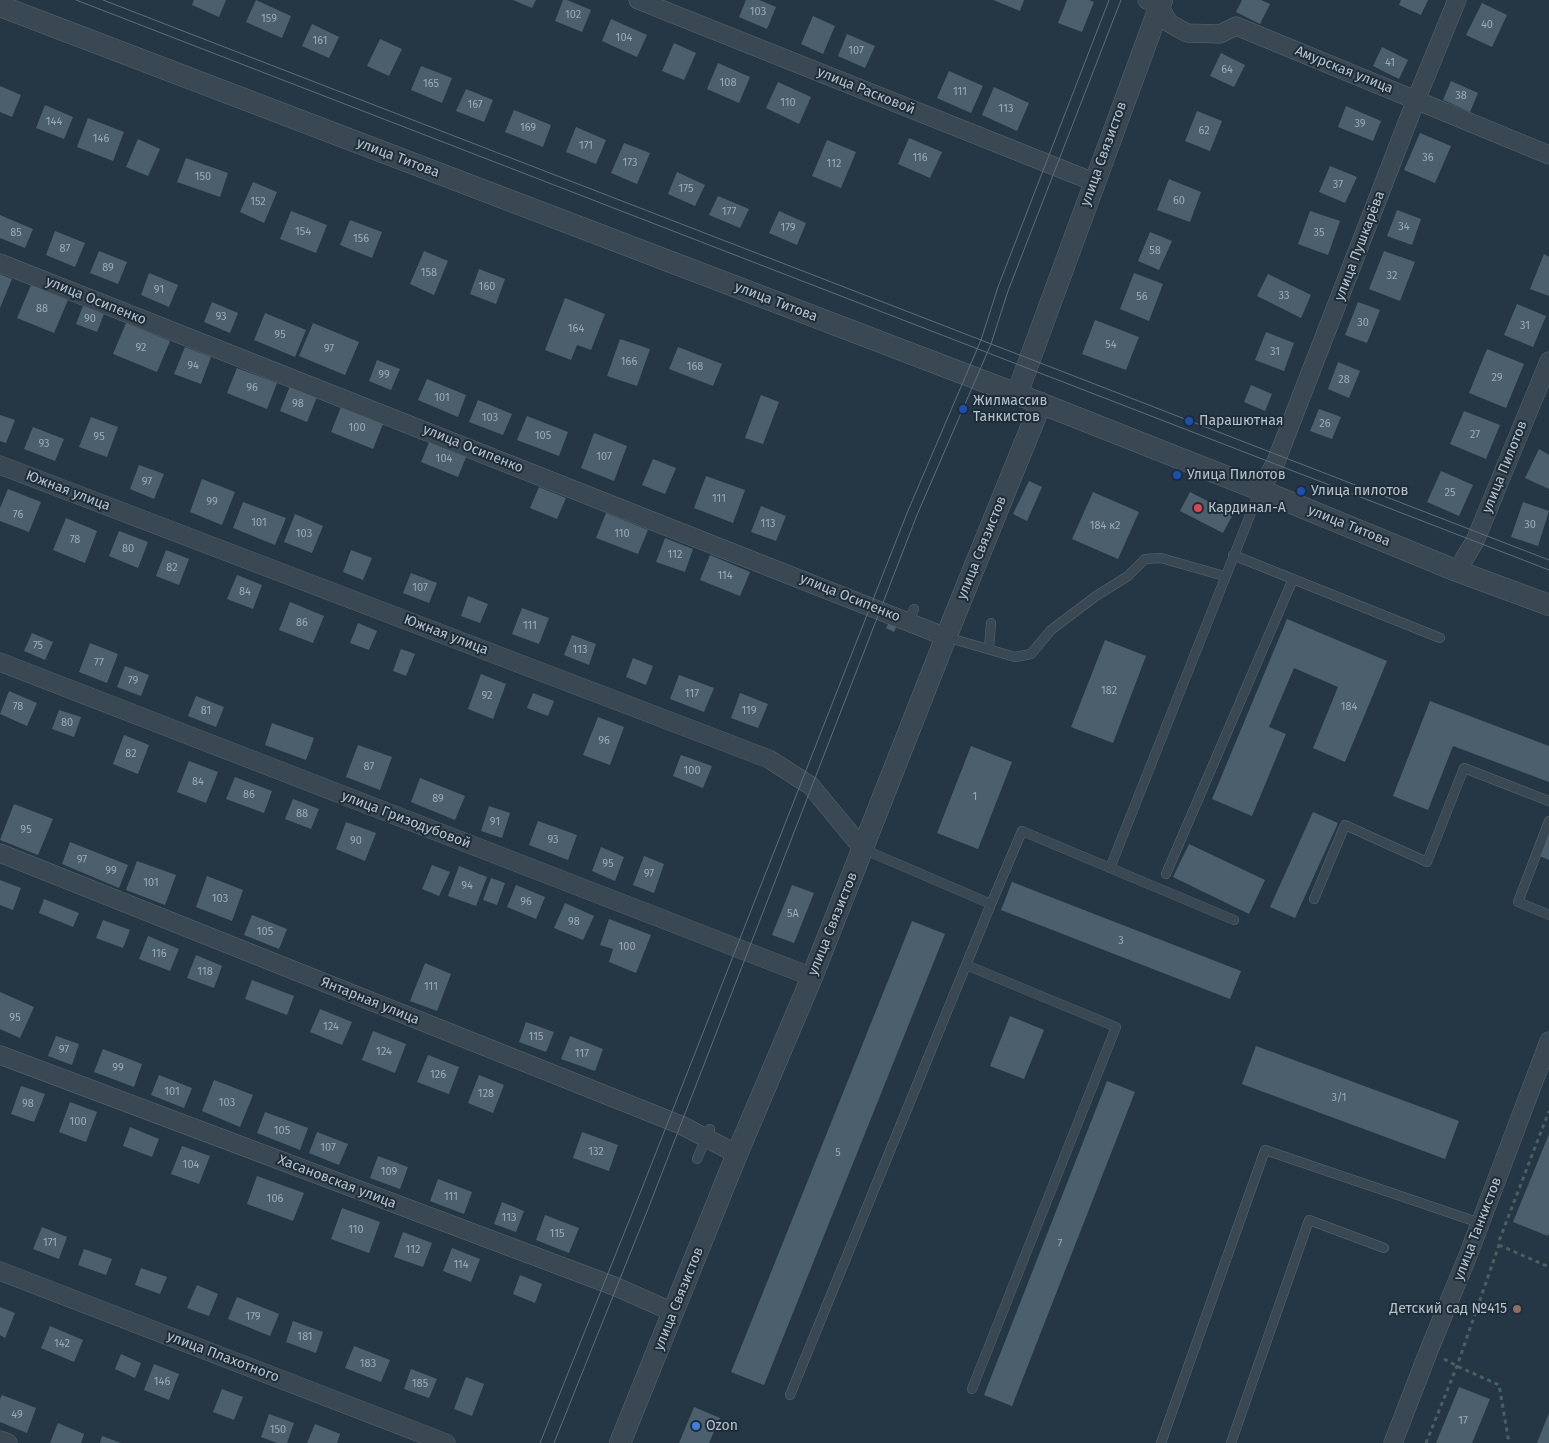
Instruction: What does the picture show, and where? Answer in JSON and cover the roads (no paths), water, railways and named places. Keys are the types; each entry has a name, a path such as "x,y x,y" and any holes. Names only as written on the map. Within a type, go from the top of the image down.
{"street":[{"name":"улица Расковой","path":"638,0 1094,182"},
{"name":"улица Пушкарёва","path":"1260,490 1275,464 1416,100 1457,0"},
{"name":"улица Связистов","path":"1017,394 1094,182 1156,2"},
{"name":"Амурская улица","path":"1156,2 1169,24 1187,33 1220,34 1236,26 1549,155"},
{"name":"улица Титова","path":"0,6 1041,403 1458,571 1549,605"},
{"name":"улица Осипенко","path":"0,263 910,619 946,637"},
{"name":"улица Пилотов","path":"1458,571 1475,541 1549,361"},
{"name":"улица Связистов","path":"620,1443 737,1154 812,977 946,637 1041,403"},
{"name":"Южная улица","path":"0,465 769,759 811,786 863,849"},
{"name":"улица Гризодубовой","path":"0,662 812,977"},
{"name":"Янтарная улица","path":"0,853 681,1125 708,1133 737,1154"},
{"name":"улица Танкистов","path":"1393,1443 1480,1223 1549,1041"},
{"name":"Хасановская улица","path":"0,1055 614,1286 673,1312"},
{"name":"улица Плахотного","path":"0,1271 446,1443"},
{"path":"0,1440 8,1443"}],"lane":[{"path":"1110,868 1224,576 1260,490"},
{"path":"1233,555 1440,638"},
{"path":"946,637 1015,656 1030,654 1051,630 1096,596 1128,576 1145,559 1161,558 1224,576"},
{"path":"1166,874 1293,579"},
{"path":"989,648 991,623"},
{"path":"1314,899 1345,825 1427,862 1464,768 1549,801"},
{"path":"1549,821 1518,902 1549,915"},
{"path":"790,1395 1022,831 1234,920"},
{"path":"863,849 991,904"},
{"path":"966,965 1116,1027 972,1389"},
{"path":"697,1159 708,1133"},
{"path":"1161,1443 1265,1150 1480,1223"},
{"path":"1231,1443 1309,1220 1384,1248"}],"tram line":[{"path":"76,0 1549,570"},
{"path":"103,0 1549,560"},
{"path":"540,1443 907,513 981,340 998,287 1109,0"},
{"path":"554,1443 648,1209 917,515 991,344 1008,291 1121,0"}],"place":[{"name":"Жилмассив Танкистов","path":"963,409"},
{"name":"Парашютная","path":"1189,421"},
{"name":"Улица Пилотов","path":"1177,475"},
{"name":"Улица пилотов","path":"1301,491"},
{"name":"Кардинал-А","path":"1198,508"},
{"name":"Детский сад №415","path":"1517,1309"},
{"name":"Ozon","path":"696,1426"}]}
